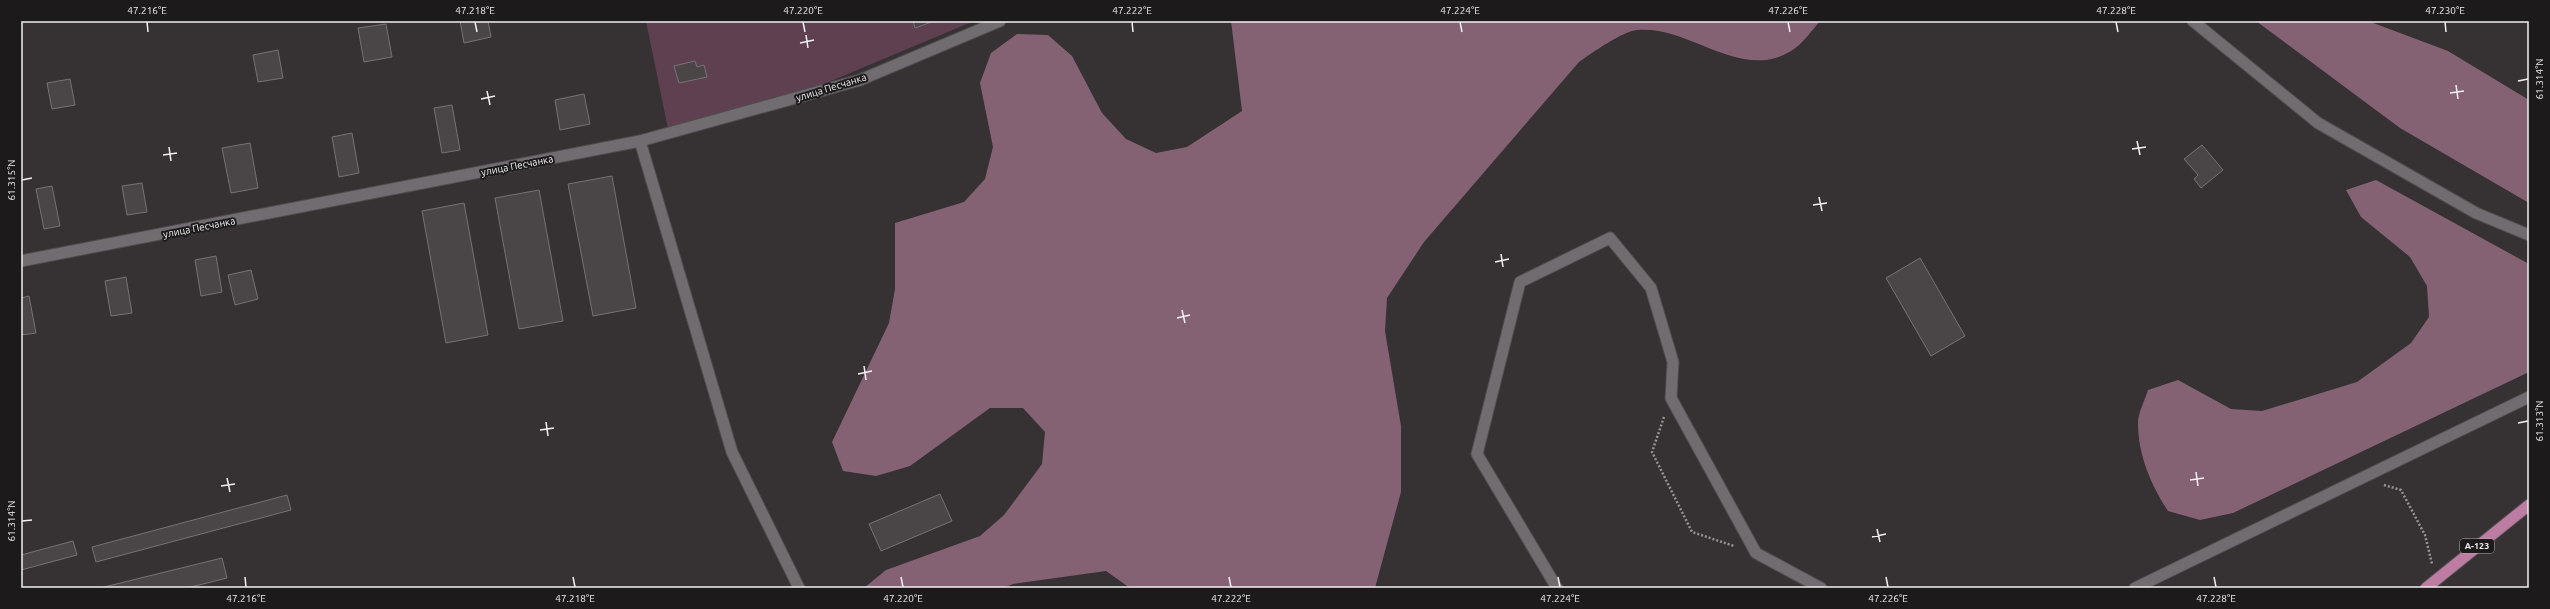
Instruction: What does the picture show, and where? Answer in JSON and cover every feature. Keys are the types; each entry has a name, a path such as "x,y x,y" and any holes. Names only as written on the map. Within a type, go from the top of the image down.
{"main road":[{"name":"А-123","path":"2426,588 2529,505"}],"street":[{"name":"улица Песчанка","path":"21,261 640,141 860,80 1000,21"},
{"path":"2193,21 2318,123 2476,213 2529,235"},
{"path":"640,141 732,452 799,588"},
{"path":"1558,588 1477,454 1520,282 1610,238 1651,288 1673,362 1671,398 1756,552 1821,588"},
{"path":"2135,588 2529,397"}],"path":[{"path":"1671,398 1652,452 1692,532 1756,552"},
{"path":"2360,479 2401,490 2425,535 2435,580"}],"shaded area":[{"path":"646,21 974,21 812,89 668,129"},
{"path":"1231,21 1820,21 1795,48 1772,59 1753,60 1734,57 1676,36 1657,31 1631,31 1616,38 1579,62 1424,242 1387,298 1385,331 1401,426 1401,492 1375,588 1130,588 1106,571 1013,584 1003,588 864,588 886,570 980,536 1004,515 1042,464 1045,432 1023,408 990,408 910,466 876,476 843,471 832,442 889,323 895,289 895,223 964,202 985,179 993,147 980,83 991,53 1017,34 1048,35 1072,56 1102,113 1126,139 1156,153 1187,147 1242,111"},
{"path":"2256,21 2368,21 2448,51 2529,100 2529,203 2400,128"},
{"path":"2376,180 2529,264 2529,372 2233,513 2200,520 2168,511 2151,480 2140,447 2138,419 2148,390 2178,380 2231,409 2262,411 2357,382 2411,343 2429,317 2427,286 2410,257 2361,217 2346,190"}],"building":[{"path":"460,21 488,21 491,37 464,43"},
{"path":"913,21 934,21 915,28"},
{"path":"386,24 392,57 364,62 358,28"},
{"path":"278,50 283,78 258,82 253,55"},
{"path":"695,61 697,67 704,65 707,77 679,83 674,66"},
{"path":"70,79 75,105 52,109 47,83"},
{"path":"584,94 590,124 560,130 555,100"},
{"path":"452,105 460,150 442,153 434,108"},
{"path":"352,133 359,173 339,177 332,137"},
{"path":"250,143 258,188 231,193 222,148"},
{"path":"2202,145 2223,170 2201,188 2194,179 2198,175 2184,159"},
{"path":"612,176 636,308 593,316 568,184"},
{"path":"142,183 147,212 127,215 122,186"},
{"path":"52,186 60,226 44,229 36,189"},
{"path":"539,190 563,321 519,329 495,198"},
{"path":"464,203 488,335 446,343 422,211"},
{"path":"216,256 222,292 201,296 195,260"},
{"path":"1920,258 1965,336 1931,356 1886,278"},
{"path":"251,270 258,299 235,305 228,275"},
{"path":"126,277 132,313 111,316 105,281"},
{"path":"29,296 36,333 21,335 21,298"},
{"path":"940,494 952,521 881,551 869,524"},
{"path":"287,495 291,510 96,562 92,547"},
{"path":"73,541 77,555 21,570 21,555"},
{"path":"222,558 227,578 187,588 100,588"}]}
